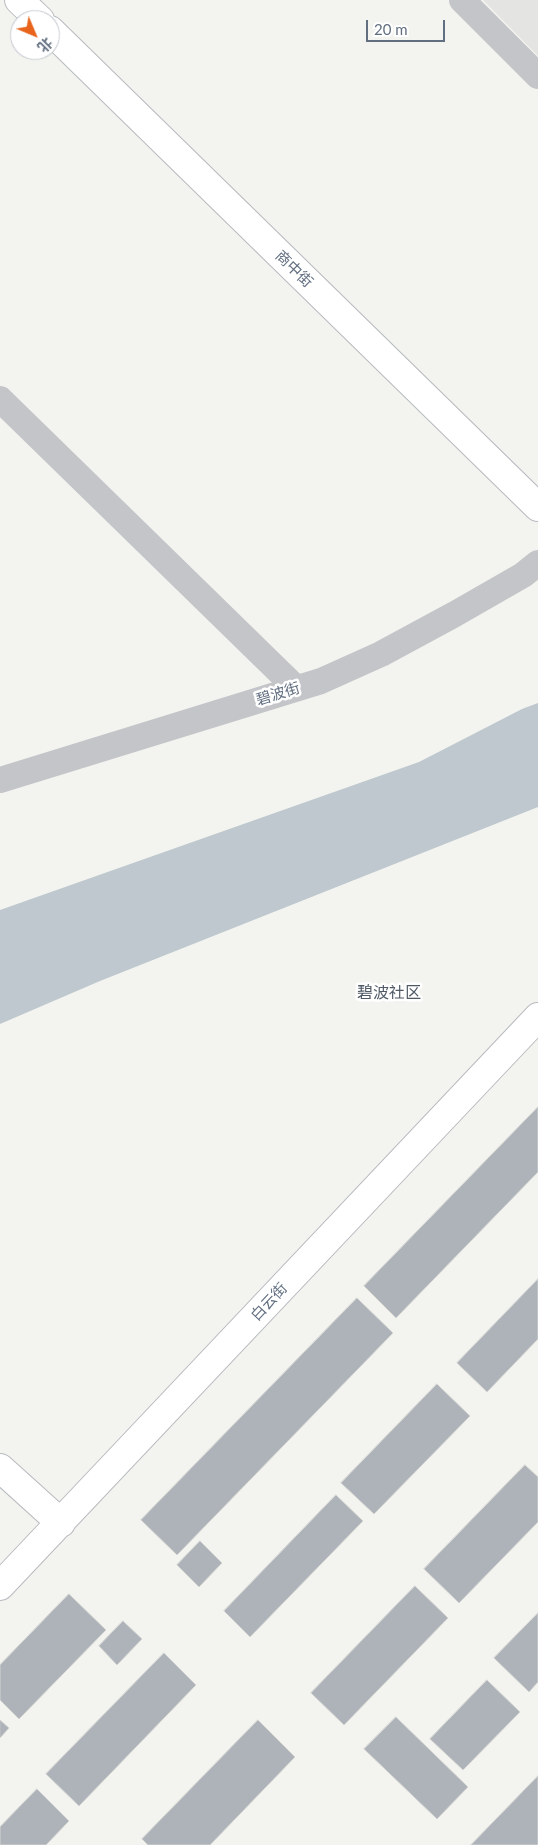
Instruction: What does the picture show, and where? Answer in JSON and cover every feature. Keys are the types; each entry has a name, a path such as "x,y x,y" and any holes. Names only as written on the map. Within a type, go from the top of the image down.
{"street":[{"path":"19,0 30,10"},
{"path":"462,0 538,76"},
{"name":"商中街","path":"60,40 538,507"},
{"path":"0,399 296,688"},
{"name":"碧波街","path":"0,780 321,680 381,654 455,614 523,575 538,564"},
{"name":"白云街","path":"0,1586 538,1017"},
{"path":"0,1468 61,1523"}],"shaded area":[{"path":"483,0 538,0 538,56"},
{"path":"538,703 538,807 100,981 0,1024 0,910 419,762 522,709"}],"building":[{"path":"538,1107 538,1172 396,1318 364,1286"},
{"path":"538,1279 538,1339 487,1392 457,1363"},
{"path":"357,1298 393,1333 177,1555 141,1520"},
{"path":"437,1384 470,1416 374,1514 341,1483"},
{"path":"525,1465 538,1477 538,1522 459,1603 424,1569"},
{"path":"336,1495 363,1521 250,1637 224,1611"},
{"path":"200,1541 222,1563 199,1587 177,1565"},
{"path":"415,1586 448,1618 344,1725 311,1693"},
{"path":"69,1594 106,1630 19,1719 0,1700 0,1665"},
{"path":"538,1613 538,1682 529,1692 494,1658"},
{"path":"123,1621 142,1639 117,1665 99,1646"},
{"path":"164,1653 196,1685 79,1806 46,1774"},
{"path":"487,1680 520,1712 463,1770 430,1739"},
{"path":"396,1717 468,1787 437,1819 364,1749"},
{"path":"0,1720 9,1728 0,1738"},
{"path":"258,1720 295,1757 210,1845 148,1845 142,1839"},
{"path":"538,1776 538,1845 471,1845"},
{"path":"37,1789 69,1821 46,1845 0,1845 0,1827"}],"district":[{"name":"碧波社区","path":"389,993"}]}
